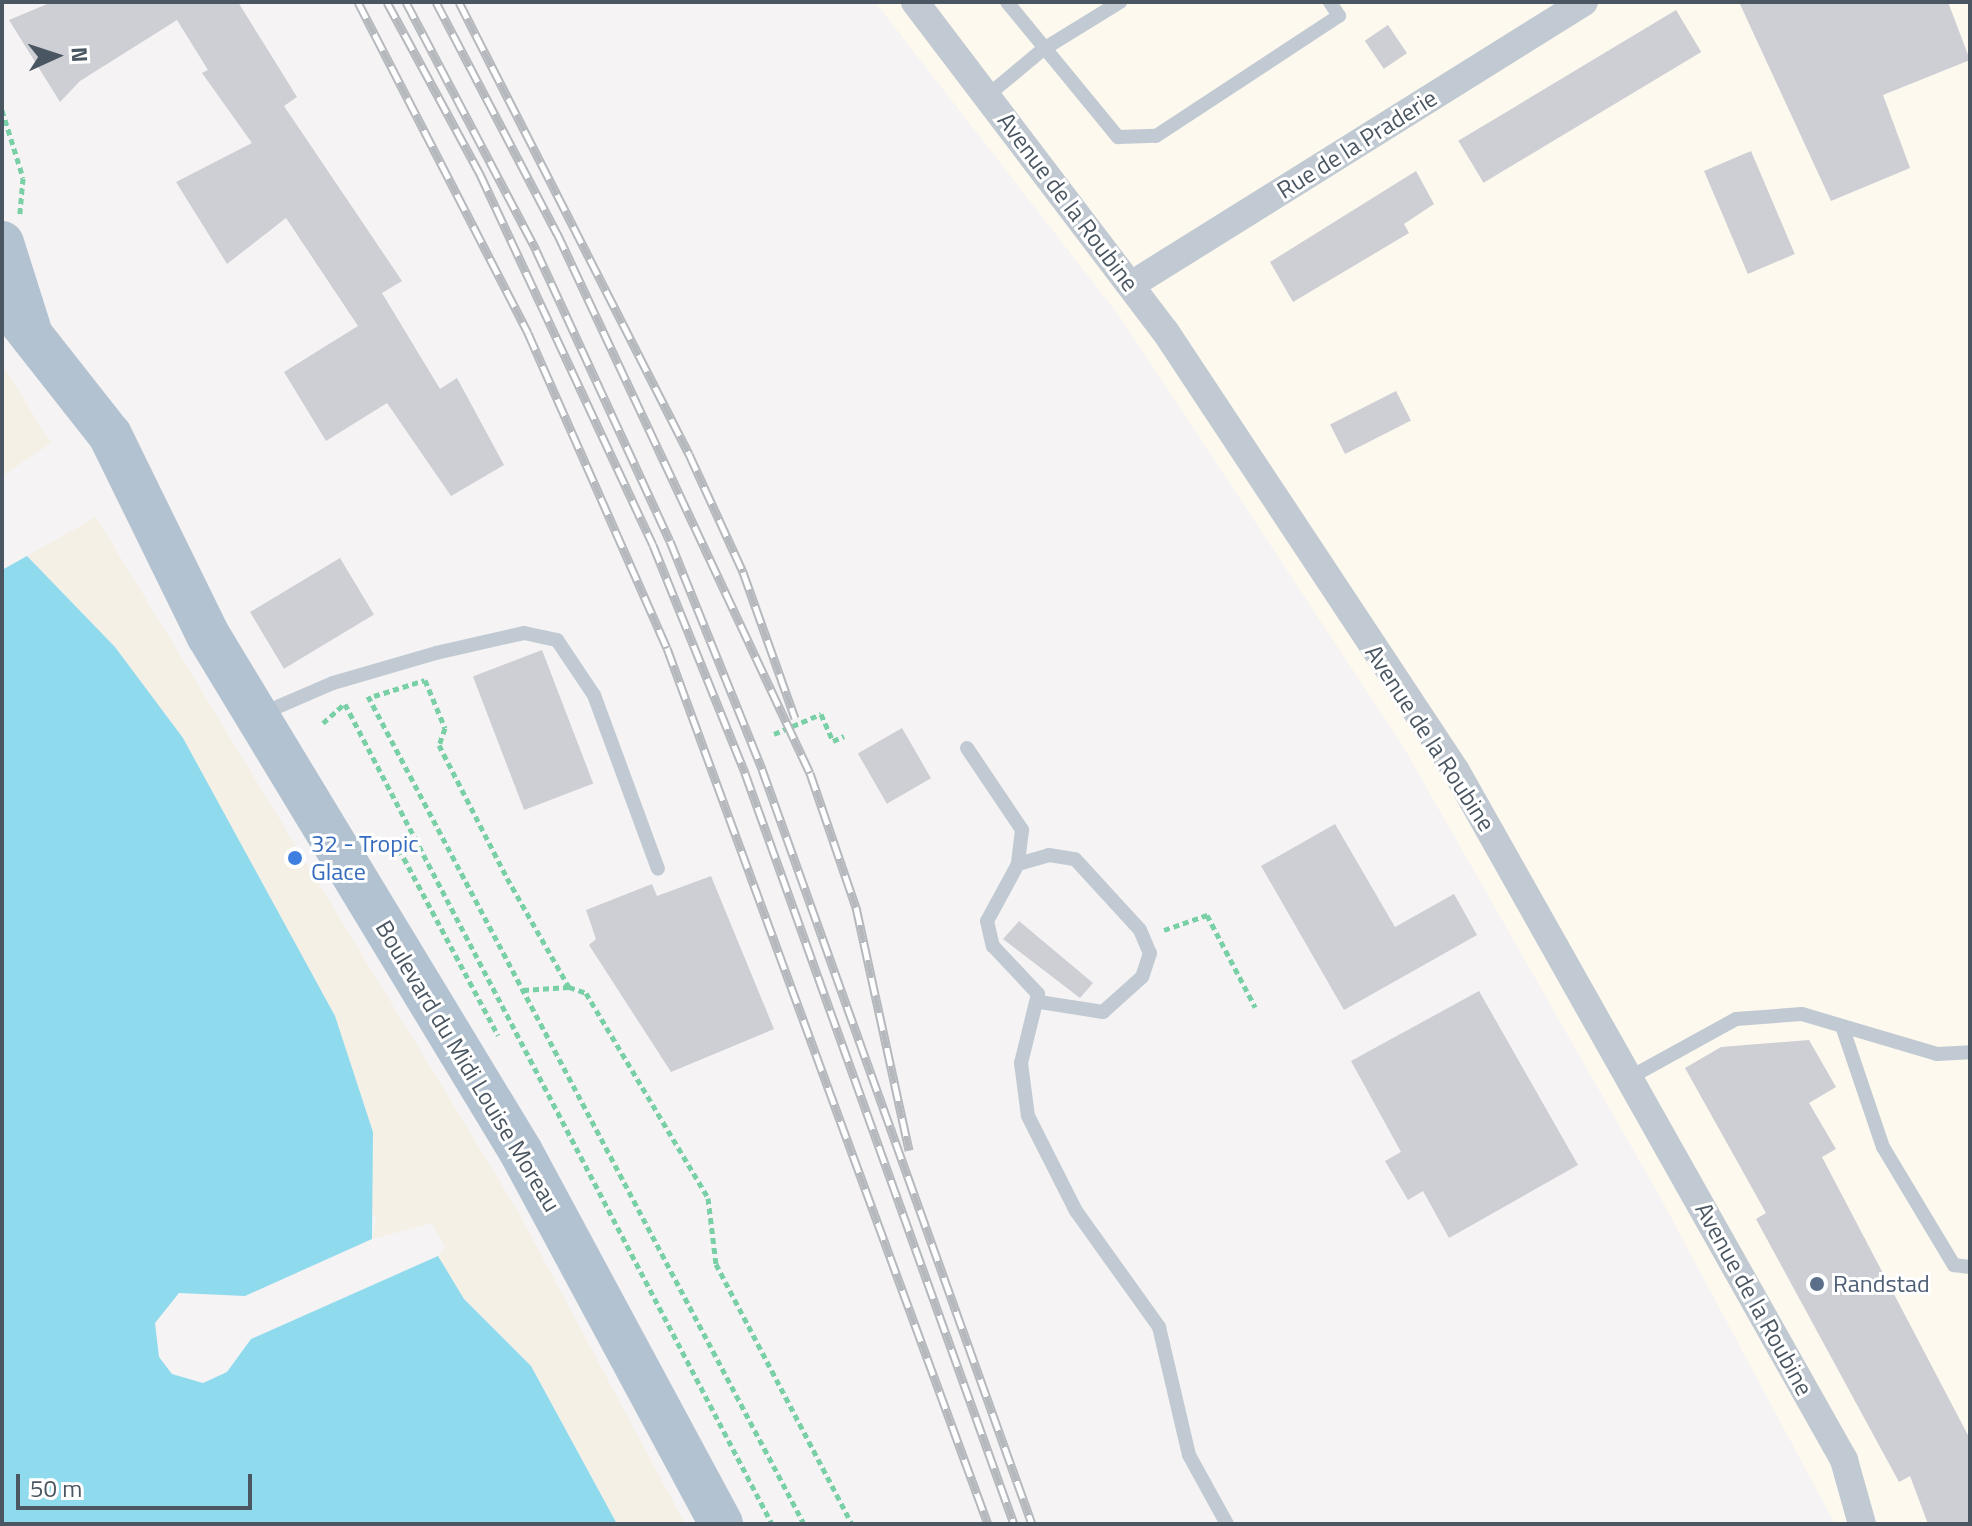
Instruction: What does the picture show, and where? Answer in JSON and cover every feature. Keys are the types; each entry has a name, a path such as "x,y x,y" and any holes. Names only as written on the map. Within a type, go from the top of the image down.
{"main road":[{"name":"Boulevard du Midi Louise Moreau","path":"11,231 29,331"},
{"name":"Boulevard du Midi Louise Moreau","path":"2,298 110,435 163,550 257,716 521,1152 721,1524"}],"street":[{"name":"Avenue de la Roubine","path":"915,2 1131,285 1456,771 1844,1460 1862,1524"},
{"name":"Rue de la Praderie","path":"1131,285 1584,2"}],"lane":[{"path":"1007,2 1042,50 1118,137 1156,136 1339,16 1330,2"},
{"path":"987,96 1042,50 1120,2"},
{"path":"257,716 333,683 436,653 524,633 557,640 594,695 658,869"},
{"path":"967,748 1017,815 1018,864 990,907 988,935 1031,981 1039,1002 1021,1063 1028,1116 1076,1211 1159,1327 1189,1455 1227,1524"},
{"path":"1018,864 1049,855 1075,859 1147,942 1142,977 1114,1006 1087,1014 1039,1002"},
{"path":"1629,1078 1736,1019 1802,1014 1937,1054 1970,1052"},
{"path":"1842,1026 1883,1147 1954,1265 1970,1267"}],"path":[{"path":"2,110 23,178 11,231"},
{"path":"323,723 345,704 367,695 381,697 425,680 445,728 439,745 569,987"},
{"path":"367,695 804,1524"},
{"path":"345,704 772,1524"},
{"path":"774,734 821,714 833,741 844,736"},
{"path":"1147,942 1181,920 1207,915 1255,1007"},
{"path":"523,990 569,987 586,993 708,1198 716,1264 852,1524"}],"shaded area":[{"path":"875,2 1970,2 1970,1524 1835,1524 1659,1195 1401,743 1120,317"}],"sand":[{"path":"2,364 51,443 2,476"},
{"path":"96,517 516,1208 685,1524 617,1524 531,1366 464,1299 438,1256 445,1247 432,1223 372,1239 376,1221 222,812 183,738 115,647 27,556"}],"water":[{"path":"27,556 115,647 183,738 335,1016 373,1132 372,1239 245,1296 179,1293 155,1323 159,1357 172,1374 203,1383 227,1372 251,1339 438,1256 464,1299 531,1366 617,1524 2,1524 2,570"}],"building":[{"path":"52,2 238,2 297,97 284,106 402,281 382,293 440,389 457,378 504,465 451,496 387,403 326,441 284,372 358,326 286,218 227,264 176,182 252,143 202,73 208,70 177,20 80,81 60,102 9,20"},
{"path":"1739,2 1948,2 1970,60 1883,95 1910,168 1831,201"},
{"path":"1676,10 1701,52 1484,183 1458,141"},
{"path":"1388,25 1407,53 1384,69 1365,41"},
{"path":"1751,151 1795,254 1748,274 1704,171"},
{"path":"1416,171 1434,204 1404,224 1409,233 1293,302 1270,262"},
{"path":"1396,391 1411,420 1345,454 1330,425"},
{"path":"340,558 374,615 284,669 250,612"},
{"path":"542,650 593,784 524,810 473,677"},
{"path":"902,728 931,778 887,804 858,754"},
{"path":"1335,824 1395,927 1454,894 1477,935 1344,1010 1261,866"},
{"path":"711,876 774,1029 671,1072 589,945 596,939 586,910 652,884 657,896"},
{"path":"1019,921 1093,983 1080,998 1003,939"},
{"path":"1479,991 1578,1165 1449,1238 1423,1191 1408,1200 1385,1161 1401,1152 1351,1061"},
{"path":"1809,1040 1836,1087 1809,1103 1836,1149 1822,1157 1970,1439 1970,1524 1928,1524 1910,1476 1899,1482 1756,1219 1766,1213 1685,1068 1721,1047"}],"railway":[{"path":"358,2 528,333 667,648 988,1524"},
{"path":"387,2 480,174 653,545 745,773 1014,1524"},
{"path":"406,2 536,250 670,541 762,769 1032,1524"},
{"path":"436,2 557,233 810,773 856,907 909,1150"},
{"path":"459,2 689,454 743,572 795,718"}],"place":[{"name":"32 - Tropic Glace","path":"295,858"},
{"name":"Randstad","path":"1817,1284"}]}
